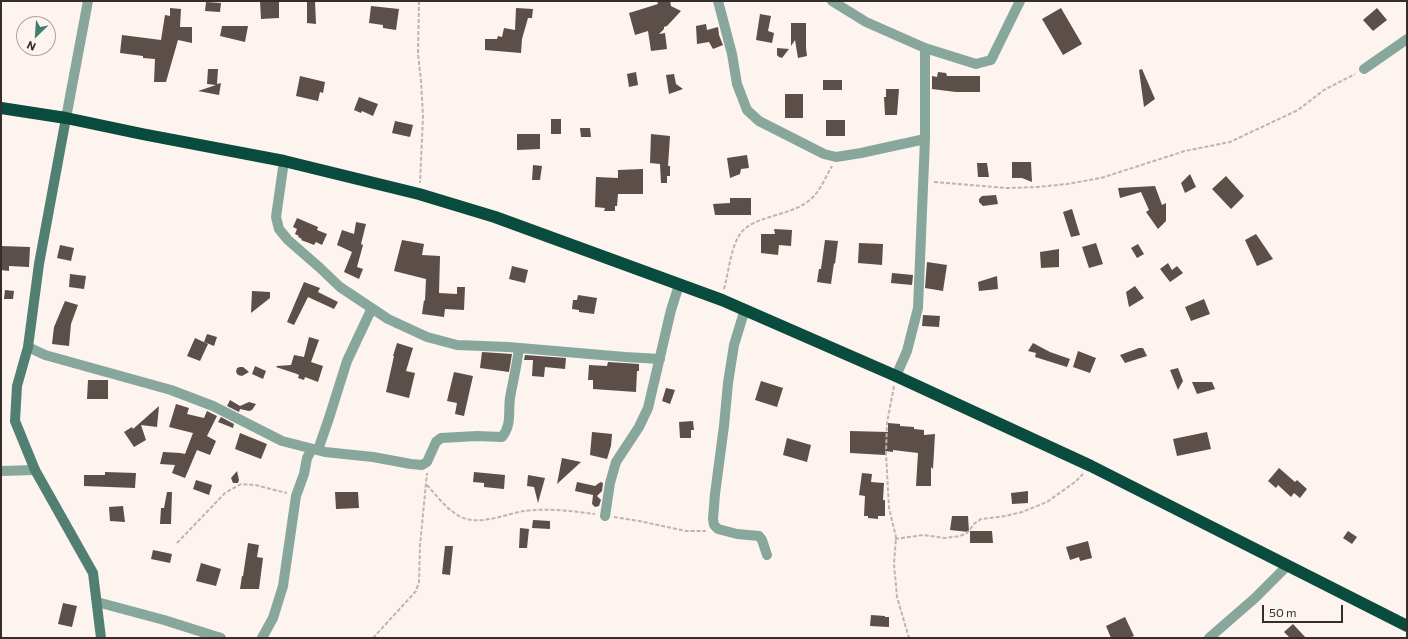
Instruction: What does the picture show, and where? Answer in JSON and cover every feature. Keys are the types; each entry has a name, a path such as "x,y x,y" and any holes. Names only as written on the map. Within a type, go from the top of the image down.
{"highway":[{"path":"1,108 66,118 284,161 419,194 495,217 679,286 722,300 896,376 1091,466 1407,626"}],"street":[{"path":"88,1 39,264 28,347 17,386 15,421 35,470 92,573 101,638"},
{"path":"718,1 732,54 737,84 747,110 759,121 824,154 836,156 867,151 925,138"},
{"path":"832,1 866,22 925,48 976,64 991,60 1020,1"},
{"path":"1364,69 1407,39"},
{"path":"896,376 907,350 918,308 922,181 925,138 925,48"},
{"path":"284,161 276,217 279,229 288,240 319,266 340,287 388,319 427,337 457,345 479,345 660,359"},
{"path":"605,516 610,483 616,462 639,427 648,408 671,310 679,286"},
{"path":"262,638 273,618 283,586 296,496 304,474 307,458 315,449 330,418 347,361 372,308"},
{"path":"745,309 734,346 728,383 713,519 714,525 718,528 737,534 759,536 762,540 767,555"},
{"path":"28,347 44,355 170,390 212,406 282,441 315,449 411,464 422,464 427,462 436,442 441,438 477,436 502,437 506,432 509,422 510,400 520,348"},
{"path":"1,471 35,470"},
{"path":"1209,638 1255,598 1287,566"},
{"path":"97,602 164,620 221,638"}],"path":[{"path":"419,1 418,54 421,81 422,116 419,194"},
{"path":"922,181 1013,188 1068,184 1101,178 1185,151 1230,142 1298,110 1324,90 1364,69"},
{"path":"722,300 732,253 741,234 750,225 794,210 813,198 836,156"},
{"path":"896,376 887,423 886,454 889,508 895,539 894,564 897,597 909,638"},
{"path":"373,638 416,591 419,582 420,545 427,485 427,462"},
{"path":"895,539 923,535 945,538 960,536 967,533 975,522 981,519 1022,512 1047,502 1075,482 1091,466"},
{"path":"176,543 225,493 241,484 266,488 296,496"},
{"path":"427,485 450,510 462,517 472,520 483,520 525,511 550,511 639,520 686,531 703,531 718,528"}],"building":[{"path":"260,1 279,1 279,18 261,19"},
{"path":"307,1 315,1 316,24 307,23"},
{"path":"657,1 670,1 671,6 681,11 667,26 664,27 659,34 665,33 667,49 651,51 648,31 635,35 629,13 658,4"},
{"path":"206,2 221,3 220,12 205,11"},
{"path":"371,6 399,9 396,30 383,28 383,25 369,23"},
{"path":"170,8 181,9 180,27 192,27 192,43 178,40 166,82 154,82 155,59 120,53 122,35 161,40 165,15 170,16"},
{"path":"516,8 533,9 532,18 528,18 522,39 521,53 485,50 485,39 497,39 498,36 502,37 504,28 515,30"},
{"path":"1061,8 1082,44 1063,55 1042,19"},
{"path":"1377,8 1387,20 1373,31 1363,20"},
{"path":"760,14 771,16 768,31 774,33 772,43 756,40"},
{"path":"791,23 806,23 807,56 798,58 795,40 791,46"},
{"path":"706,24 707,30 718,27 723,45 713,49 709,42 697,44 696,26"},
{"path":"222,26 248,26 245,42 220,36"},
{"path":"777,48 789,49 782,58 777,55"},
{"path":"208,69 218,69 217,84 221,83 219,95 198,91 216,85 207,84"},
{"path":"1142,69 1155,99 1144,107 1139,70"},
{"path":"636,72 638,85 629,87 627,74"},
{"path":"938,72 946,73 947,76 980,76 980,92 956,92 932,89 932,76 937,77"},
{"path":"674,74 676,84 683,89 669,94 666,75"},
{"path":"300,76 325,82 323,93 320,92 318,101 296,96"},
{"path":"823,80 842,80 842,90 823,90"},
{"path":"886,89 899,89 897,115 885,115 884,97 886,97"},
{"path":"785,94 803,94 803,118 785,118"},
{"path":"359,97 378,104 373,116 362,111 361,113 354,110"},
{"path":"551,119 561,119 561,134 551,134"},
{"path":"826,120 845,120 845,136 826,136"},
{"path":"395,121 413,125 410,137 392,133"},
{"path":"580,128 590,128 591,137 581,137"},
{"path":"517,134 540,134 540,149 517,150"},
{"path":"651,134 670,136 668,166 670,166 670,176 667,176 667,183 661,183 660,164 650,163"},
{"path":"747,155 749,168 741,169 740,174 730,178 727,158"},
{"path":"1012,162 1031,162 1032,182 1022,178 1012,178"},
{"path":"977,163 987,163 989,177 978,177"},
{"path":"533,165 542,166 540,180 532,180"},
{"path":"643,169 643,194 618,194 615,211 604,211 605,208 595,207 596,177 618,178 618,170"},
{"path":"1190,174 1196,187 1185,193 1181,183"},
{"path":"1226,176 1244,196 1231,209 1212,189"},
{"path":"1155,186 1162,205 1166,203 1166,221 1158,229 1146,212 1149,210 1141,192 1120,198 1118,188"},
{"path":"996,195 998,204 983,206 979,202 979,199 982,196"},
{"path":"730,198 751,198 751,215 715,215 713,204 730,203"},
{"path":"1072,209 1080,235 1071,237 1063,212"},
{"path":"297,218 318,227 317,230 327,234 322,245 316,242 314,245 301,240 302,239 295,234 297,229 293,227"},
{"path":"356,222 366,224 361,244 363,245 357,267 363,269 359,279 344,272 352,252 337,245 342,230 354,234"},
{"path":"774,229 792,230 791,246 779,245 778,255 761,253 761,234 775,234"},
{"path":"1256,234 1273,259 1257,266 1245,240"},
{"path":"402,240 424,244 422,255 440,256 439,293 457,294 457,287 465,287 464,310 445,309 444,317 422,314 424,300 425,301 426,279 394,271"},
{"path":"825,240 838,241 831,284 817,282 819,269 821,269"},
{"path":"859,243 883,244 882,265 858,263"},
{"path":"1096,243 1103,264 1089,268 1082,247"},
{"path":"1138,244 1144,254 1137,258 1131,248"},
{"path":"60,245 74,248 71,261 57,258"},
{"path":"1,246 30,247 29,267 9,266 9,271 1,270"},
{"path":"1059,249 1059,267 1041,268 1040,252"},
{"path":"927,262 947,265 943,291 925,288"},
{"path":"1168,263 1172,270 1177,266 1183,273 1170,282 1160,269"},
{"path":"512,266 528,270 525,283 509,279"},
{"path":"892,273 913,275 912,285 891,283"},
{"path":"70,274 86,276 84,289 69,287"},
{"path":"997,276 998,289 979,291 978,282"},
{"path":"304,282 320,288 318,292 338,302 334,309 308,297 294,325 287,322"},
{"path":"1135,286 1144,298 1129,307 1126,292"},
{"path":"5,290 14,291 13,299 4,299"},
{"path":"252,291 270,292 270,298 251,313"},
{"path":"578,295 597,298 594,314 579,312 579,310 572,309 573,300 577,300"},
{"path":"1204,299 1210,314 1191,321 1185,307"},
{"path":"65,301 78,305 71,324 69,346 52,344 54,327"},
{"path":"923,315 940,316 939,327 922,326"},
{"path":"207,334 217,337 214,346 204,342"},
{"path":"309,337 319,340 311,362 323,366 318,382 305,377 304,380 298,378 299,375 297,374 276,367 291,365 294,355 304,357"},
{"path":"195,338 208,344 200,361 187,356"},
{"path":"397,343 413,348 406,371 415,373 409,398 386,392"},
{"path":"1033,343 1050,352 1070,359 1067,367 1035,357 1036,353 1028,351"},
{"path":"1143,348 1147,356 1125,363 1120,355"},
{"path":"1078,351 1096,358 1090,373 1073,367"},
{"path":"482,352 512,354 509,372 480,368"},
{"path":"525,355 566,358 565,369 545,367 544,377 532,376 533,360 524,360"},
{"path":"608,362 639,364 639,371 637,371 636,392 593,389 593,380 588,380 589,365 607,366"},
{"path":"255,366 266,371 263,379 252,374"},
{"path":"243,367 249,372 242,376 238,375 236,372 237,368"},
{"path":"1178,368 1183,381 1178,390 1170,370"},
{"path":"454,372 473,376 464,416 455,414 457,403 447,401"},
{"path":"88,380 108,380 108,399 87,399"},
{"path":"761,381 783,388 777,407 755,400"},
{"path":"1192,382 1212,382 1215,389 1197,394"},
{"path":"666,388 675,390 670,404 662,401"},
{"path":"230,400 240,406 249,402 256,404 252,410 249,411 240,409 239,412 227,406"},
{"path":"176,404 189,408 187,414 204,418 207,411 217,416 207,436 216,441 210,455 197,450 185,478 172,473 175,465 160,464 163,452 185,454 193,433 169,427"},
{"path":"159,406 157,427 141,425 146,440 134,447 124,432 132,427 133,429"},
{"path":"221,417 234,424 233,428 218,422"},
{"path":"693,421 694,430 691,430 691,438 680,438 679,422"},
{"path":"888,423 900,424 900,426 914,427 914,429 924,430 924,435 935,434 933,469 931,467 931,486 916,486 918,453 893,450 893,452 885,451 885,455 850,453 850,431 888,432"},
{"path":"592,432 612,434 611,446 607,459 590,455"},
{"path":"1207,432 1211,449 1177,456 1173,439"},
{"path":"240,433 267,444 261,459 235,449"},
{"path":"787,438 811,445 807,462 783,455"},
{"path":"562,458 581,462 557,484"},
{"path":"1279,468 1295,482 1297,480 1307,489 1300,498 1294,493 1291,497 1278,485 1276,488 1268,481"},
{"path":"237,471 239,480 238,483 233,483 231,478"},
{"path":"105,472 136,473 135,488 84,486 84,475 105,475"},
{"path":"474,472 505,475 504,489 484,487 484,483 473,482"},
{"path":"862,473 872,474 871,482 884,483 883,500 885,500 885,516 878,516 878,519 864,516 865,496 859,495"},
{"path":"528,475 545,478 538,503 534,487 527,486"},
{"path":"196,480 212,485 209,495 193,489"},
{"path":"577,482 595,486 601,482 603,483 602,491 597,496 601,500 599,506 595,507 592,504 593,495 575,491"},
{"path":"1028,491 1028,503 1012,504 1011,493"},
{"path":"167,492 172,492 171,524 160,524 161,508 164,508"},
{"path":"335,492 358,492 359,508 336,509"},
{"path":"123,506 125,522 110,521 109,507"},
{"path":"952,516 968,516 969,532 950,530"},
{"path":"533,520 550,521 550,529 532,528"},
{"path":"520,528 529,529 527,548 519,548"},
{"path":"970,531 992,531 993,543 970,543"},
{"path":"1348,531 1357,537 1352,544 1343,538"},
{"path":"1088,541 1092,558 1080,561 1079,557 1070,560 1066,547"},
{"path":"248,543 259,545 257,557 263,558 259,589 240,589"},
{"path":"445,546 453,546 450,575 442,574"},
{"path":"153,550 172,554 170,563 151,559"},
{"path":"201,563 221,569 216,586 196,581"},
{"path":"63,603 77,606 72,627 58,624"},
{"path":"871,615 889,617 889,627 870,626"},
{"path":"1125,617 1134,636 1129,638 1111,638 1106,626"},
{"path":"1293,624 1306,638 1290,638 1284,632"}]}
